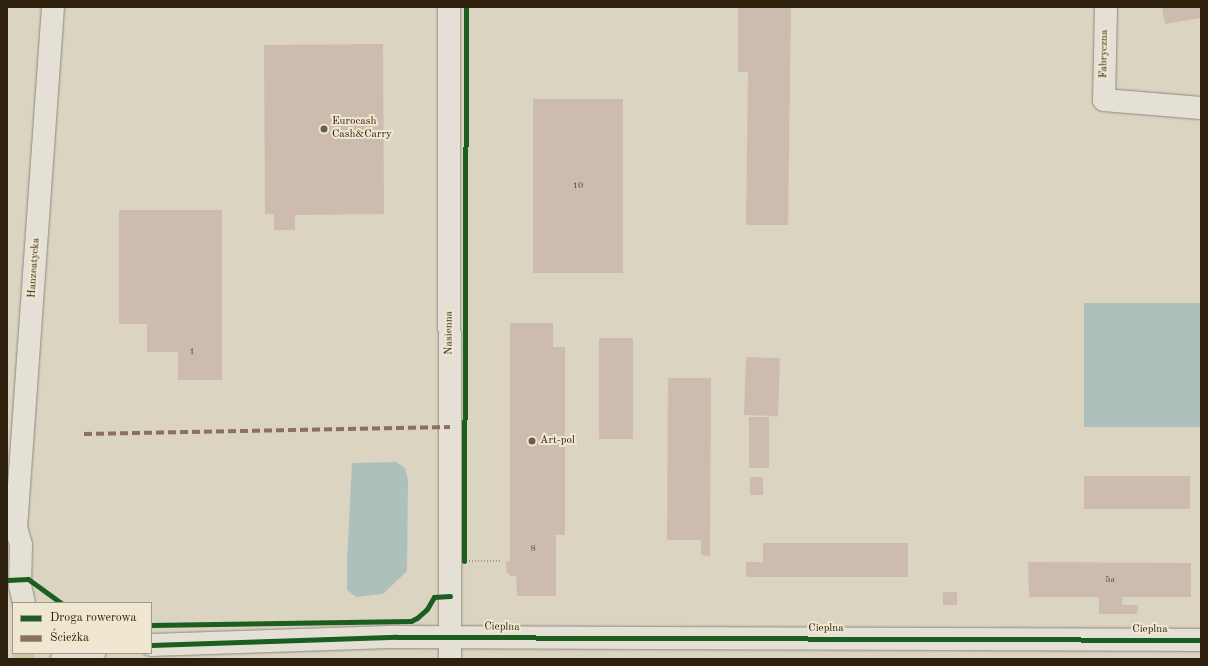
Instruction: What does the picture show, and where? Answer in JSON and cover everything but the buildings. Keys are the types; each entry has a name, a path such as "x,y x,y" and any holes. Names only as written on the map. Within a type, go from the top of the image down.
{"street":[{"name":"Hanzeatycka","path":"7,548 16,528 53,7"},
{"name":"Nasienna","path":"449,7 450,659"},
{"name":"Fabryczna","path":"1106,7 1104,100 1201,108"},
{"name":"Hanzeatycka","path":"16,528 21,545 20,586 24,602"},
{"name":"Cieplna","path":"152,645 397,637 1201,640"},
{"path":"62,659 89,654"}],"path":[{"path":"464,561 500,560"}],"green space":[{"path":"14,654 34,654 33,659 12,659"}],"shaded area":[{"path":"1084,303 1201,303 1201,427 1084,427"},
{"path":"396,462 405,468 408,480 407,571 383,594 356,597 347,590 352,463"}],"marked path":[{"path":"84,434 450,427"}],"cycle path":[{"path":"464,561 466,7"},
{"path":"7,580 28,579 60,602"},
{"path":"152,625 411,621 427,609 434,597 450,596"},
{"path":"152,645 397,637 1201,640"}],"place":[{"name":"Eurocash Cash&Carry","path":"324,129"},
{"name":"Art-pol","path":"532,441"}]}
